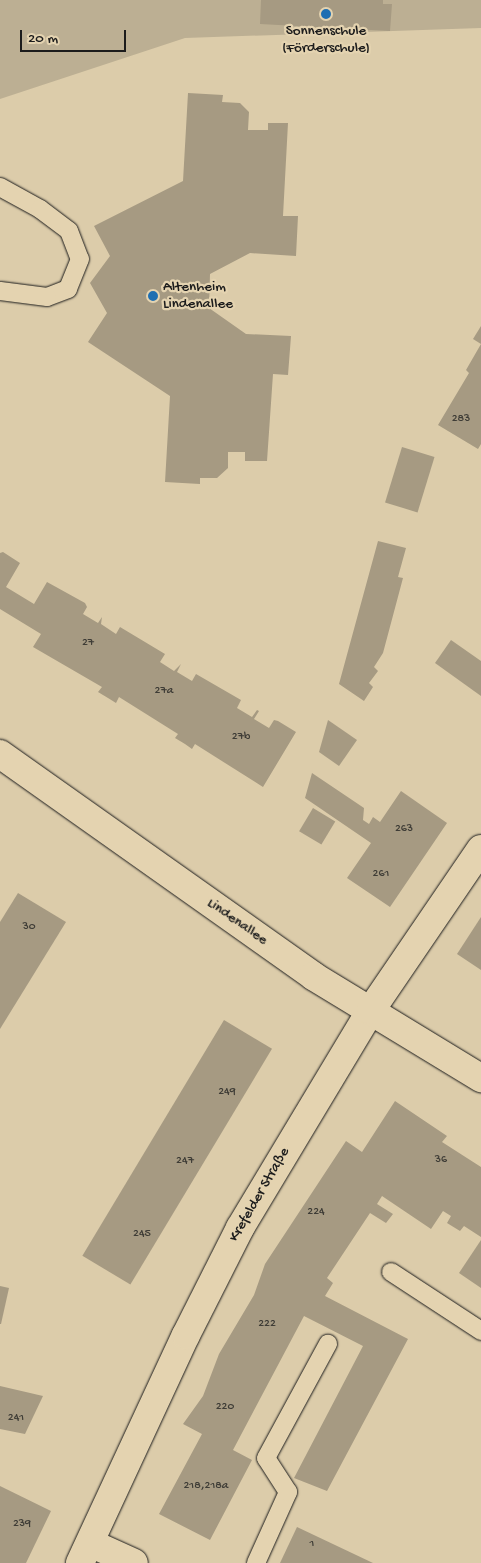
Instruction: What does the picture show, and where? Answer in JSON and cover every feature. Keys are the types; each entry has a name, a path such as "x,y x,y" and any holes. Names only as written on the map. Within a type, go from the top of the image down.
{"street":[{"name":"Lindenallee","path":"0,754 313,976 481,1078"},
{"name":"Krefelder Straße","path":"85,1553 186,1335 240,1228 371,1010 481,849"},
{"path":"85,1553 134,1563"}],"lane":[{"path":"0,187 40,209 69,231 80,259 68,289 47,297 0,291"},
{"path":"391,1272 481,1331"},
{"path":"256,1563 288,1492 266,1458 328,1344"}],"shaded area":[{"path":"0,0 481,0 481,28 185,38 0,99"}],"building":[{"name":"Sonnenschule (Förderschule)","path":"261,0 383,0 383,4 392,4 390,31 260,24"},
{"name":"Altenheim Lindenallee","path":"188,93 223,95 222,102 240,103 249,112 248,130 268,130 268,123 288,123 283,216 298,216 296,256 250,253 210,274 209,308 246,334 291,336 288,375 273,374 267,461 245,461 245,452 228,452 228,468 217,478 200,478 200,484 165,482 170,396 88,342 107,313 90,283 110,256 94,226 183,181"},
{"path":"481,326 481,344 473,339"},
{"path":"481,344 481,444 478,449 438,425 469,373 466,370"},
{"path":"402,447 435,457 418,512 385,502"},
{"path":"378,541 406,548 398,577 403,578 383,653 374,667 378,671 369,683 373,687 364,701 339,684"},
{"path":"3,552 20,563 6,587 34,604 47,582 85,603 87,607 83,614 98,623 102,617 101,624 116,634 120,627 165,654 160,662 174,671 181,664 177,672 192,681 196,674 241,700 237,708 252,717 257,710 259,711 254,719 269,728 274,720 296,732 263,787 195,744 192,749 175,738 178,734 119,697 116,703 98,692 102,687 33,647 41,634 0,609 0,553"},
{"path":"451,640 481,661 481,696 435,663"},
{"path":"328,720 357,740 339,766 319,752"},
{"path":"312,773 364,808 363,820 369,824 373,817 380,822 401,791 447,823 390,907 347,878 371,843 305,798"},
{"path":"313,808 335,821 321,845 299,831"},
{"path":"18,893 66,922 0,1029 0,922"},
{"path":"481,917 481,970 457,954"},
{"path":"224,1020 272,1049 130,1285 82,1256"},
{"path":"395,1101 447,1136 442,1142 481,1167 481,1237 464,1226 460,1231 447,1223 451,1216 443,1211 431,1229 382,1196 377,1204 393,1214 386,1223 370,1213 327,1278 333,1283 325,1296 408,1339 327,1491 294,1478 363,1346 304,1316 233,1450 252,1460 210,1540 159,1514 202,1434 183,1424 203,1396 219,1354 254,1295 265,1264 346,1141 362,1152"},
{"path":"481,1240 481,1288 459,1273"},
{"path":"0,1286 9,1288 1,1324 0,1324"},
{"path":"0,1386 43,1396 25,1434 0,1429"},
{"path":"0,1486 51,1511 26,1563 0,1563"},
{"path":"297,1527 373,1563 280,1563"}],"place":[{"name":"Sonnenschule (Förderschule)","path":"326,14"},
{"name":"Altenheim Lindenallee","path":"153,296"}]}
